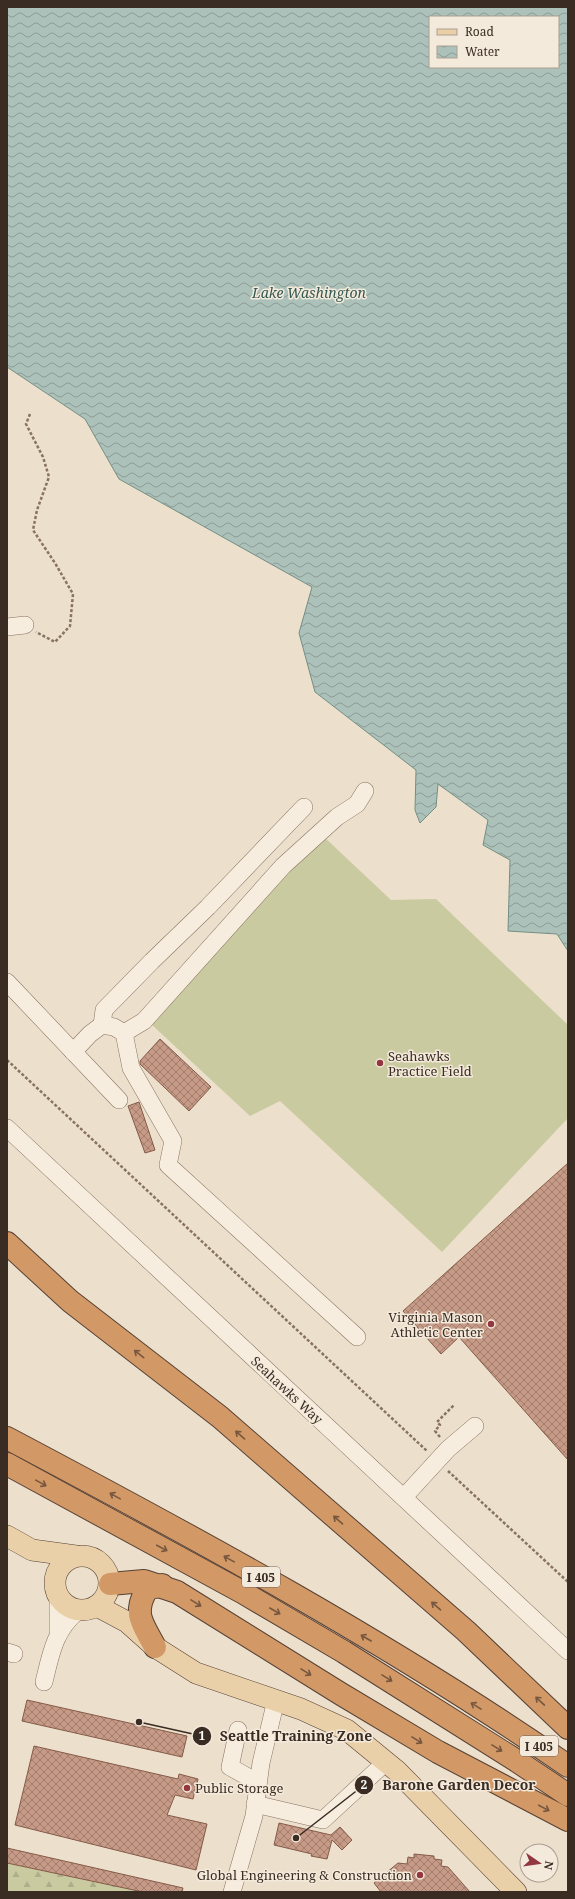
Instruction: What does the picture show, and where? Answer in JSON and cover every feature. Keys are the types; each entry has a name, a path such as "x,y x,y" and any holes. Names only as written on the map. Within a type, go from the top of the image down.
{"highway":[{"path":"7,1243 70,1301 220,1417 466,1631 568,1728"},
{"name":"I 405","path":"7,1438 269,1581 398,1657 532,1741 568,1766"},
{"name":"I 405","path":"7,1464 242,1592 330,1644 510,1756 568,1795"},
{"path":"98,1598 144,1581 162,1585 177,1592 341,1694 438,1752 568,1820"},
{"path":"155,1647 140,1618 139,1602 147,1589 162,1585"}],"main road":[{"path":"7,1536 32,1550 76,1556 85,1555 100,1562 107,1572 98,1598"},
{"path":"32,1550 70,1608 98,1598"},
{"path":"56,1587 62,1564 76,1556"},
{"path":"98,1598 155,1647 196,1673 276,1700 325,1719 347,1730 387,1761 516,1892"}],"street":[{"path":"7,627 25,625"},
{"path":"124,1033 144,1021 283,866 337,818 357,804 365,791"},
{"path":"73,1052 90,1034 102,1025 104,1010 208,907 304,807"},
{"path":"7,982 119,1100"},
{"path":"102,1025 114,1027 124,1033 131,1068 173,1141 168,1165 357,1337"},
{"name":"Seahawks Way","path":"7,1128 568,1651"},
{"path":"404,1497 448,1449 474,1426"},
{"path":"44,1682 58,1632 56,1587"},
{"path":"58,1632 68,1619 98,1598"},
{"path":"232,1892 241,1865 256,1804 257,1782 276,1700"},
{"path":"238,1730 230,1767 257,1782"},
{"path":"256,1804 323,1820 387,1761"}],"path":[{"path":"25,625 54,642 70,626 73,594 33,530 37,510 50,477 43,457 26,424 30,414"},
{"path":"7,1060 430,1454"},
{"path":"434,1431 440,1425 437,1422 454,1405"},
{"path":"444,1467 568,1582"}],"green space":[{"name":"Seahawks Practice Field","path":"323,836 391,900 436,899 568,1025 568,1118 442,1252 280,1101 250,1116 150,1023"},
{"path":"7,1861 142,1892 7,1892"}],"water":[{"name":"Lake Washington","path":"7,7 568,7 568,951 557,934 508,931 510,860 483,845 488,820 438,784 436,807 420,823 415,810 416,770 315,692 299,633 312,587 119,479 85,419 7,367"}],"building":[{"path":"160,1039 211,1087 189,1111 140,1064 140,1061"},
{"path":"139,1102 155,1150 145,1153 128,1106"},
{"name":"Virginia Mason Athletic Center","path":"568,1163 568,1460 459,1337 441,1354 403,1311"},
{"path":"27,1700 187,1736 182,1757 22,1721"},
{"path":"34,1746 178,1779 179,1774 198,1779 193,1799 175,1795 167,1815 207,1824 196,1870 15,1825"},
{"path":"279,1823 331,1835 340,1827 352,1840 342,1850 332,1840 327,1859 311,1856 312,1854 274,1845"},
{"path":"7,1848 183,1888 182,1892 143,1892 7,1863"},
{"name":"Global Engineering & Construction","path":"414,1854 434,1856 434,1859 442,1860 441,1866 448,1867 470,1892 381,1892 374,1883 398,1863 407,1864 408,1857 414,1858"}],"place":[{"name":"Seahawks Practice Field","path":"380,1063"},
{"name":"Virginia Mason Athletic Center","path":"491,1324"},
{"name":"Seattle Training Zone","path":"139,1722"},
{"name":"Public Storage","path":"187,1788"},
{"name":"Barone Garden Decor","path":"296,1838"},
{"name":"Global Engineering & Construction","path":"420,1875"}]}
